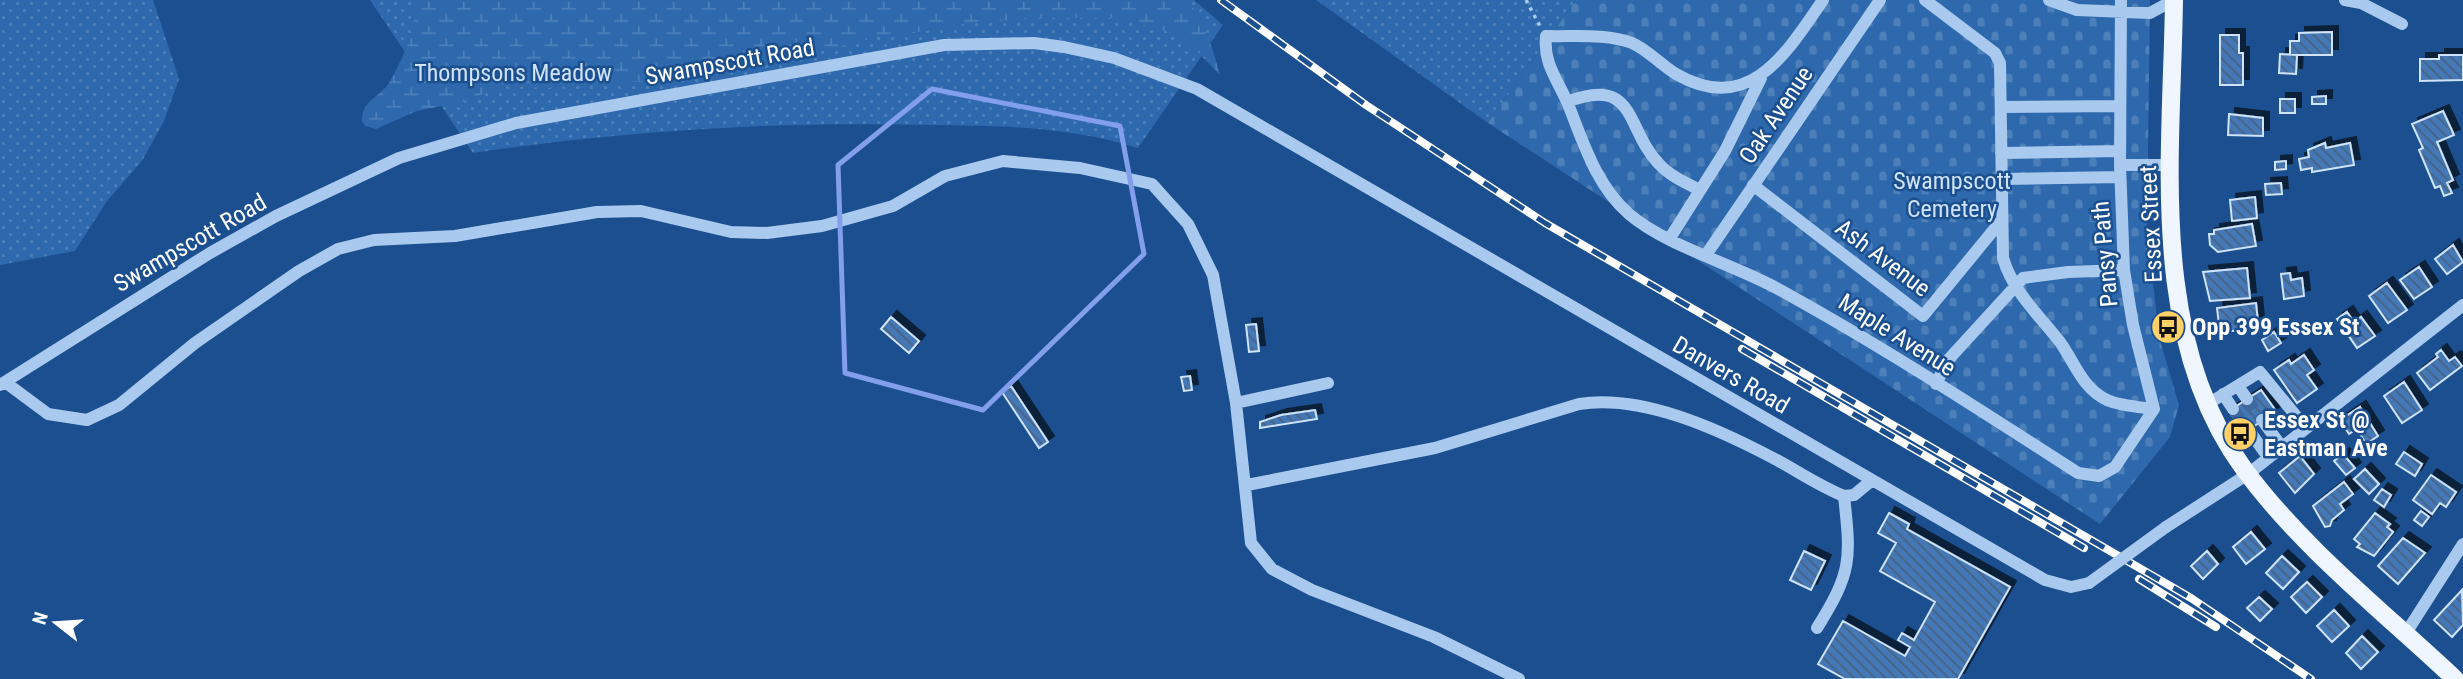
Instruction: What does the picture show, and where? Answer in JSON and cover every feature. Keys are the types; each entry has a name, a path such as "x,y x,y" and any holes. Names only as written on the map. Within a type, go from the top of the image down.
{"main road":[{"name":"Essex Street","path":"2174,0 2171,215 2177,282 2190,352 2206,405 2248,474 2301,535 2455,679"}],"street":[{"path":"1670,238 1725,152 1761,78 1796,38 1823,0"},
{"name":"Oak Avenue","path":"1706,255 1880,0"},
{"path":"1925,0 1995,53 2002,73 2003,258 2014,285 2060,343 2081,379 2096,393 2107,400 2154,409"},
{"path":"2049,0 2077,10 2120,6 2150,13 2174,0"},
{"path":"2345,0 2373,8 2402,24"},
{"name":"Pansy Path","path":"2120,6 2120,165 2124,270 2133,324 2154,409"},
{"path":"1546,36 1632,43 1674,73 1713,88 1732,89 1761,78"},
{"name":"Maple Avenue","path":"1546,36 1544,54 1567,102 1590,161 1608,192 1630,216 1814,308 2078,473 2095,477 2115,467 2154,409"},
{"name":"Swampscott Road","path":"3,383 210,253 276,216 399,158 516,123 944,45 1034,43 1064,47 1114,58 1191,86"},
{"name":"Danvers Road","path":"1191,86 1707,383 1871,481 2045,580 2071,587 2089,583 2166,527 2248,474 2463,305"},
{"path":"1567,102 1597,94 1614,97 1624,103 1643,143 1660,165 1700,190"},
{"path":"2001,107 2120,106"},
{"path":"2001,153 2120,165 2171,165"},
{"path":"3,383 48,414 87,420 119,405 195,343 299,271 338,249 374,240 456,236 597,212 641,211 731,232 767,233 822,226 893,206 945,176 1003,161 1044,162 1152,184 1188,224 1213,275 1236,402 1247,485 1246,513 1251,543 1272,569 1311,590 1434,637 1519,679"},
{"path":"2001,180 2120,165"},
{"name":"Ash Avenue","path":"1753,185 1923,316 2001,222"},
{"path":"1936,384 1948,360 2023,278 2124,270"},
{"path":"2206,405 2260,372 2306,428"},
{"path":"1236,402 1328,383"},
{"path":"2238,386 2247,399"},
{"path":"2223,394 2233,408"},
{"path":"1247,485 1435,448 1598,401 1639,407 1727,437 1844,496 1854,495 1871,481"},
{"path":"2262,420 2282,447"},
{"path":"2248,429 2268,457"},
{"path":"1817,628 1847,572 1849,542 1844,496"},
{"path":"2406,633 2463,544"}],"path":[{"path":"1526,0 1546,36"}],"highlighted area":[{"path":"932,89 1120,126 1144,254 983,410 845,373 838,165"}],"green space":[{"path":"0,0 153,0 179,79 164,121 142,161 107,201 75,251 0,265"},
{"name":"Thompsons Meadow","path":"370,0 1194,0 1223,25 1138,148 1059,131 982,126 871,124 756,126 643,133 473,153"},
{"path":"413,0 1187,0 1204,26 1220,75 1182,36 1119,18 1030,18 890,34 793,58 785,50 777,51 670,79 548,88 502,86 466,101 417,111 376,129 365,126 362,121 365,109 389,83 408,43 414,21"},
{"path":"1316,0 1576,0 1488,123"},
{"name":"Swampscott Cemetery","path":"1576,0 2150,0 2147,229 2159,337 2179,405 2170,437 2100,524 1488,123"}],"building":[{"path":"2332,32 2332,55 2290,55 2290,41 2299,41 2299,33"},
{"path":"2220,35 2239,35 2239,53 2243,53 2243,85 2220,85"},
{"path":"2280,54 2297,55 2296,74 2279,73"},
{"path":"2439,55 2463,55 2463,80 2420,81 2420,59 2439,59"},
{"path":"2326,96 2326,104 2312,104 2312,97"},
{"path":"2280,99 2295,99 2295,113 2280,113"},
{"path":"2443,111 2454,135 2437,142 2453,180 2447,183 2452,193 2444,196 2440,186 2435,188 2419,150 2423,148 2412,124"},
{"path":"2229,114 2263,118 2263,136 2228,135"},
{"path":"2325,143 2326,148 2350,143 2354,165 2312,172 2312,168 2301,170 2299,159 2309,157 2308,150"},
{"path":"2286,161 2286,169 2275,170 2275,162"},
{"path":"2281,183 2282,194 2266,195 2265,184"},
{"path":"2255,197 2257,218 2232,221 2230,200"},
{"path":"2252,224 2256,246 2218,252 2210,245 2209,234 2214,234 2214,230"},
{"path":"2453,245 2463,262 2447,274 2435,259"},
{"path":"2419,267 2432,287 2414,299 2400,280"},
{"path":"2247,268 2250,298 2210,301 2203,272"},
{"path":"2290,273 2291,280 2302,278 2304,296 2284,299 2281,274"},
{"path":"2387,283 2407,310 2388,323 2369,296"},
{"path":"2256,303 2258,322 2244,324 2245,329 2220,333 2217,308"},
{"path":"2347,312 2354,322 2361,317 2375,336 2357,348 2337,319"},
{"path":"891,317 919,341 909,353 881,329"},
{"path":"1256,324 1259,351 1249,352 1246,325"},
{"path":"2274,332 2281,343 2268,351 2262,340"},
{"path":"2441,350 2449,361 2455,357 2462,366 2430,390 2417,373 2438,357 2436,354"},
{"path":"2304,355 2314,370 2307,375 2317,389 2297,403 2274,370 2289,360 2291,364"},
{"path":"1190,376 1192,390 1184,391 1181,377"},
{"path":"2404,382 2422,410 2402,423 2384,396"},
{"path":"1011,386 1048,442 1039,448 1002,392"},
{"path":"2261,390 2276,411 2244,433 2229,411"},
{"path":"2360,407 2378,436 2366,444 2357,429 2349,434 2340,420"},
{"path":"1315,410 1317,419 1260,428 1260,422 1281,415"},
{"path":"2404,452 2422,464 2415,476 2396,464"},
{"path":"2343,454 2355,468 2346,475 2334,461"},
{"path":"2300,456 2314,474 2295,493 2279,473"},
{"path":"2365,469 2379,484 2369,494 2354,479"},
{"path":"2431,475 2456,492 2446,507 2440,503 2432,514 2413,500"},
{"path":"2344,482 2353,494 2340,504 2344,510 2332,520 2330,526 2325,527 2313,506"},
{"path":"2382,489 2391,495 2384,507 2374,500"},
{"path":"2421,511 2429,517 2422,526 2414,520"},
{"path":"1889,513 1909,524 1907,529 2010,587 1958,679 1845,679 1818,664 1843,621 1905,656 1910,647 1898,640 1902,633 1914,640 1935,602 1880,571 1896,543 1878,533"},
{"path":"2375,513 2390,524 2387,527 2393,532 2374,556 2357,547 2360,544 2354,539"},
{"path":"2251,532 2265,549 2246,564 2233,547"},
{"path":"2403,538 2425,553 2398,584 2378,566"},
{"path":"1804,551 1825,561 1811,590 1790,580"},
{"path":"2207,551 2218,564 2203,579 2191,566"},
{"path":"2282,556 2299,572 2283,589 2266,573"},
{"path":"2307,582 2322,597 2306,613 2291,597"},
{"path":"2462,590 2463,625 2452,637 2434,620"},
{"path":"2259,597 2272,609 2260,621 2247,608"},
{"path":"2334,610 2349,626 2332,642 2317,626"},
{"path":"2362,636 2378,652 2361,669 2346,653"}],"tunnel":[{"path":"2247,399 2262,420"},
{"path":"2233,409 2248,429"}],"railway":[{"path":"1221,0 1366,105 1545,223 2191,598 2311,679"},
{"path":"1742,349 2084,548"},
{"path":"2139,579 2216,627"}],"place":[{"name":"Opp 399 Essex St","path":"2168,327"},
{"name":"Essex St @ Eastman Ave","path":"2240,434"}]}
